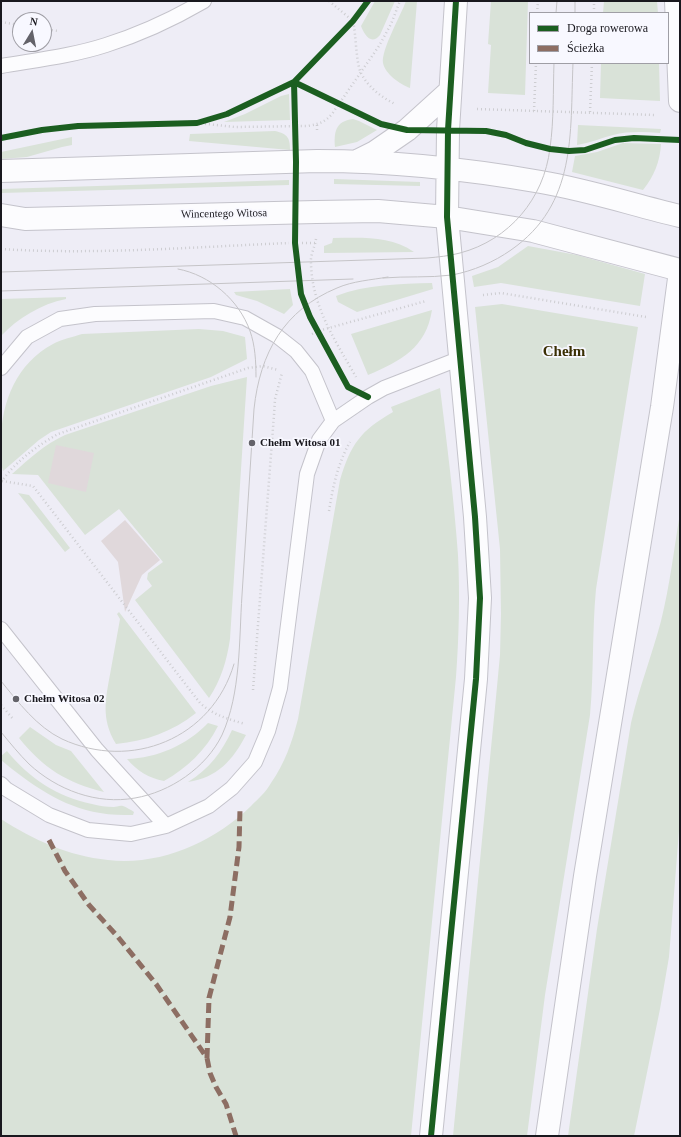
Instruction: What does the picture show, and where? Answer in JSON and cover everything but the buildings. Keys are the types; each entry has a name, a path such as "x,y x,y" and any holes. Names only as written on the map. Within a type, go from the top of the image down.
{"street":[{"path":"431,1136 477,672 480,598 462,358 447,216 447,168 456,1"},
{"path":"676,1 680,101"},
{"path":"357,161 375,152 407,130 428,111 450,99"},
{"path":"1,171 357,161 447,168 561,186 680,216"},
{"name":"Wincentego Witosa","path":"1,215 25,219 316,212 378,212 447,216 533,231 680,270"},
{"path":"547,1136 585,876 662,407 680,270"},
{"path":"662,407 680,392"}],"lane":[{"path":"1,66 67,55 106,45 164,23 204,1"},
{"path":"1,368 27,337 60,319 95,314 214,311 245,318 277,336 296,351 312,371 333,421"},
{"path":"1,784 49,815 88,830 131,834 166,826 208,806 232,788 255,762 268,731 280,688 307,474 319,440 333,421 368,397 384,388 462,358"},
{"path":"1,629 97,750 166,826"}],"path":[{"path":"329,1 355,18"},
{"path":"198,123 235,127 295,122 317,125 325,121 342,105 360,72 379,46 391,24 400,1"},
{"path":"538,1 538,12"},
{"path":"594,1 594,12"},
{"path":"348,26 355,18"},
{"path":"355,18 360,72 370,85 381,96 396,105 428,111"},
{"path":"1,22 12,24"},
{"path":"534,111 536,64"},
{"path":"590,112 592,64"},
{"path":"450,99 534,111 658,115"},
{"path":"333,100 342,105"},
{"path":"198,123 212,118"},
{"path":"295,122 296,162"},
{"path":"1,249 32,251 125,249 316,242"},
{"path":"296,351 303,340 317,328 328,328 432,300 500,293 636,316 674,320"},
{"path":"317,328 322,337"},
{"path":"328,328 368,397"},
{"path":"252,692 275,399 282,371 263,366 248,368 58,434 39,445 9,472 2,481 33,486 200,703 208,711 268,731"},
{"path":"328,518 335,478 340,463 353,436"},
{"path":"1,705 14,720"},
{"path":"245,724 246,720"}],"shaded area":[{"path":"375,1 395,1 380,35 377,38 371,39 368,38 361,26"},
{"path":"406,1 417,1 410,88 390,75 383,63 383,57 388,41"},
{"path":"491,1 528,1 525,95 488,93 491,45 488,44"},
{"path":"604,1 657,1 658,12 603,12"},
{"path":"601,64 659,64 660,101 600,98"},
{"path":"289,94 290,120 224,122 245,114 281,96"},
{"path":"353,119 377,130 357,142 335,147 337,128 342,122"},
{"path":"578,125 661,129 660,133 625,133 577,145"},
{"path":"275,131 287,137 289,140 290,150 189,141 190,134"},
{"path":"72,137 72,145 27,157 1,159 1,152"},
{"path":"623,143 661,144 656,168 643,190 572,172 575,156 597,152"},
{"path":"334,179 420,182 420,186 334,184"},
{"path":"289,180 289,185 1,193 1,189"},
{"path":"333,238 385,240 414,252 324,253 324,246 332,243"},
{"path":"528,246 577,255 645,274 640,306 501,283 474,287 472,276 498,267"},
{"path":"432,283 433,289 357,312 338,302 336,296 372,287 396,284"},
{"path":"290,289 293,305 284,314 257,301 236,295 234,292"},
{"path":"66,297 66,299 48,304 30,313 15,323 1,336 1,299"},
{"path":"502,304 638,327 596,589 590,715 545,995 527,1136 453,1136 500,655 500,549 475,307"},
{"path":"432,310 429,323 418,344 401,358 368,375 351,334"},
{"path":"199,329 223,331 245,337 247,359 211,377 51,432 39,440 3,471 1,464 2,426 8,398 21,373 40,352 56,342 82,334"},
{"path":"247,377 230,639 223,670 209,698 135,600 152,586 147,579 148,573 163,562 119,509 85,535 38,475 12,474 44,447 65,435 211,386"},
{"path":"440,388 458,555 458,631 456,677 411,1136 1,1136 1,819 26,834 65,851 93,858 128,861 148,859 186,849 220,830 251,806 269,786 276,775 288,752 296,728 340,480 348,457 358,440 365,432 393,412 391,407"},
{"path":"18,493 29,495 70,548 65,552"},
{"path":"680,513 680,818 669,957 660,1009 634,1136 568,1136 597,929 631,723 664,608"},
{"path":"119,612 196,713 178,725 148,738 116,744 111,734 106,716 106,698 120,619 117,614"},
{"path":"208,723 218,726 202,751 188,764 164,781 153,778 144,773 127,759 149,756 171,749 191,738"},
{"path":"30,727 56,745 71,751 104,792 67,779 37,758 19,738"},
{"path":"232,730 246,735 230,760 216,772 198,780 188,782 209,766 224,746"},
{"path":"7,751 34,778 67,797 97,805 111,807 123,806 134,812 133,815 112,815 100,813 73,806 60,800 23,778 1,760 1,756"}],"tram line":[{"path":"556,12 557,1"},
{"path":"575,1 575,12"},
{"path":"1,272 427,258 456,254 478,247 508,228 521,215 532,200 540,184 546,167 550,148 553,116 554,64"},
{"path":"383,278 443,276 468,271 483,266 498,258 511,250 532,232 548,211 559,189 566,166 571,116 573,64"},
{"path":"178,269 190,272 212,283 231,299 239,309 252,336 255,353 256,377"},
{"path":"1,732 29,764 52,781 78,793 106,799 121,800 135,798 161,790 186,777 207,758 222,735 233,702 236,684 254,409 262,370 269,352 278,336 289,321 303,308 318,297 337,288 356,282 388,277"},
{"path":"1,291 353,279"},
{"path":"1,681 28,713 53,734 62,739 88,748 115,751 141,749 166,742 188,729 208,712 223,690 234,664"}],"marked path":[{"path":"207,1058 209,998 230,917 239,847 240,809"},
{"path":"49,840 65,871 89,905 118,937 156,984 207,1058 210,1073 226,1104 236,1136"}],"cycle path":[{"path":"1,138 42,130 78,126 197,123 227,114 294,82 353,21 368,1"},
{"path":"431,1136 476,679 480,598 475,517 447,217 448,130 456,1"},
{"path":"368,397 348,387 310,317 301,294 295,243 296,162 294,82 381,124 407,130 486,131 506,135 526,143 550,149 569,151 585,150 615,140 634,138 680,140"}],"place":[{"name":"Chełm Witosa 01","path":"252,443"},
{"name":"Chełm Witosa 02","path":"16,699"}],"district":[{"name":"Chełm","path":"564,352"}]}
